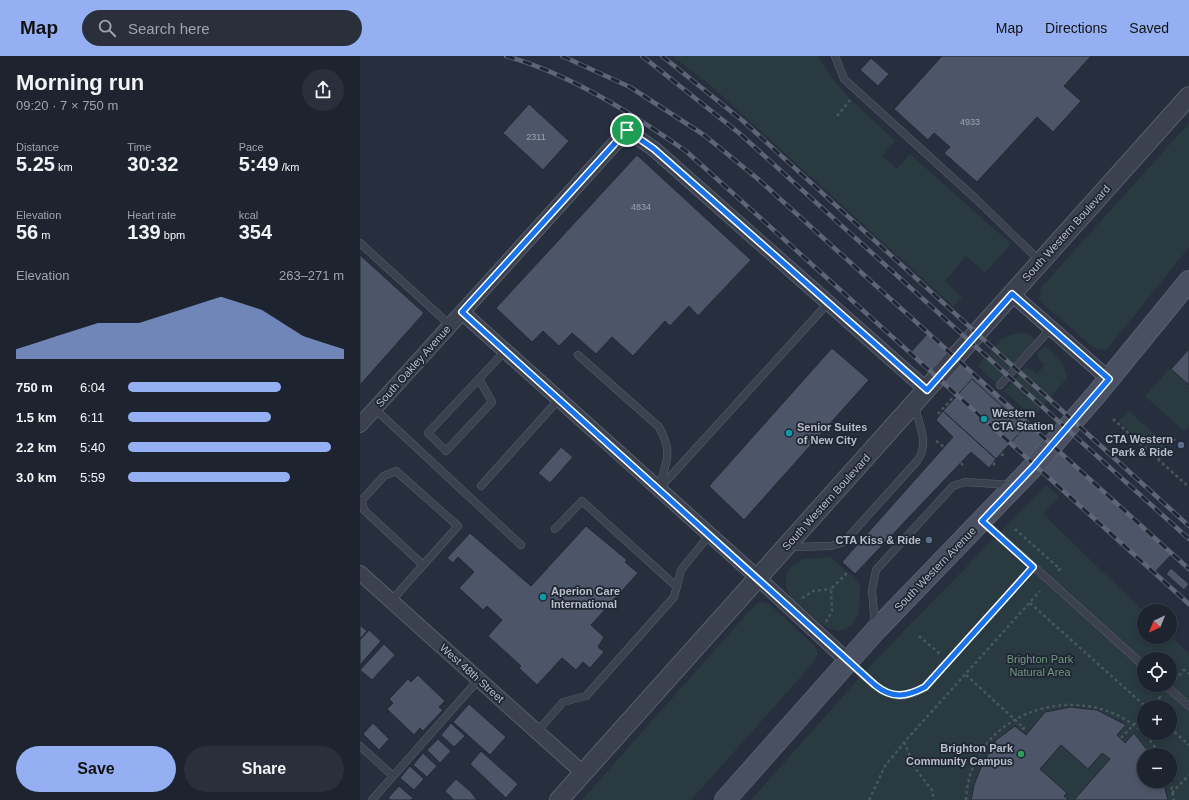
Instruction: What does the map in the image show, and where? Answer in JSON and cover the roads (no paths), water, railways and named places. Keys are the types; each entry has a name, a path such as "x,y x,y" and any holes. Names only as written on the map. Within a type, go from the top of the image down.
{"main road":[{"name":"South Western Avenue","path":"725,800 876,630 1016,485 1109,379 1189,281"}],"street":[{"name":"South Western Boulevard","path":"559,800 1189,96"},
{"name":"South Oakley Avenue","path":"360,425 627,130 654,149 829,302"},
{"path":"1012,294 1109,379"},
{"path":"829,302 927,390"},
{"path":"462,312 710,534 849,662"},
{"name":"West 48th Street","path":"360,573 583,773"}],"lane":[{"path":"835,56 844,80 976,199 1041,262"},
{"path":"360,243 450,325"},
{"path":"659,489 829,302"},
{"path":"1000,385 1051,328"},
{"path":"480,379 492,402 446,451 428,433 505,351"},
{"path":"578,355 659,427 667,440 668,459 659,489"},
{"path":"482,486 559,399"},
{"path":"786,547 831,546 844,542 922,455 924,444 914,405"},
{"path":"375,409 521,545"},
{"path":"391,601 458,526 396,471 384,476 362,500 364,510 423,564"},
{"path":"876,630 872,590 876,570 922,518 953,486 965,482 1016,485"},
{"path":"555,529 582,501 677,587"},
{"path":"982,521 1137,660"},
{"path":"537,732 563,702 586,696 674,597 681,570 710,534"},
{"path":"849,662 885,692 902,696 910,695 925,687 1033,567"},
{"path":"372,800 479,679"},
{"path":"1173,692 1189,706"},
{"path":"360,746 393,776"}],"railway":[{"path":"506,56 554,73 600,96 687,152 1189,604"},
{"path":"562,56 630,87 704,135 758,179 1189,569"},
{"path":"642,56 739,133 1189,539"},
{"path":"662,56 743,121 1189,526"}],"place":[{"name":"Western CTA Station","path":"984,419"},
{"name":"Senior Suites of New City","path":"789,433"},
{"name":"CTA Western Park & Ride","path":"1181,445"},
{"name":"CTA Kiss & Ride","path":"929,540"},
{"name":"Aperion Care International","path":"543,597"},
{"name":"Brighton Park Community Campus","path":"1021,754"}],"park label":[{"name":"Brighton Park Natural Area","path":"1040,665"}]}
